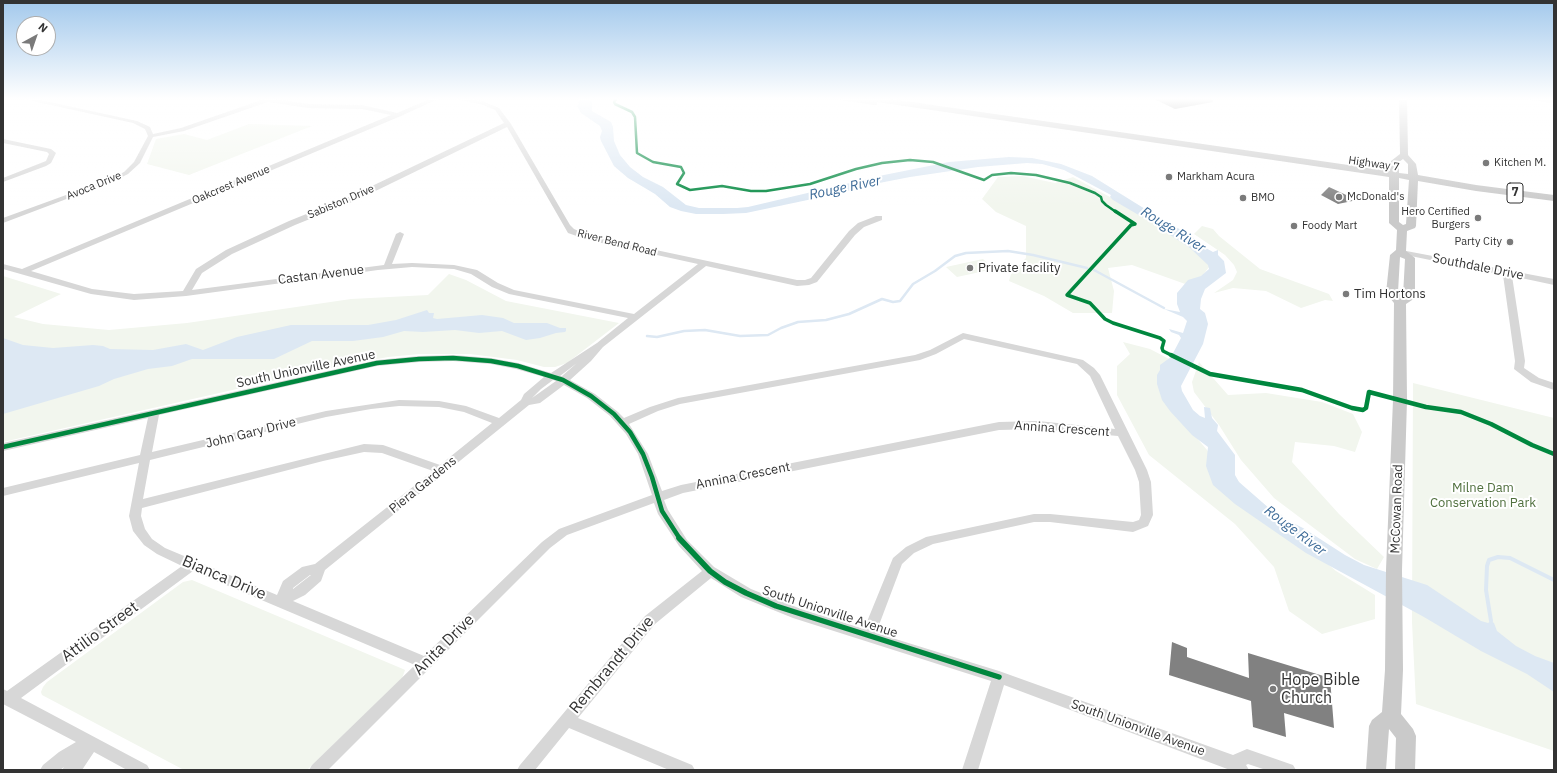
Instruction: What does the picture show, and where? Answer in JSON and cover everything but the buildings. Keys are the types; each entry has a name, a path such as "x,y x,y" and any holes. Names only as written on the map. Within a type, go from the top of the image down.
{"main road":[{"name":"Highway 7","path":"1081,134 1220,155 1394,177"},
{"name":"Highway 7","path":"1107,134 1394,177 1454,188 1476,188 1554,198"},
{"path":"1402,229 1411,226 1413,180 1412,164 1404,155 1404,134"},
{"name":"McCowan Road","path":"1402,252 1402,229 1394,223 1394,177 1395,161 1404,155"},
{"name":"McCowan Road","path":"1391,716 1395,616 1394,570 1399,459 1400,302 1392,293 1395,255 1402,252"},
{"name":"McCowan Road","path":"1400,302 1409,298 1410,258 1402,252"},
{"path":"1376,770 1379,726 1391,716 1406,736 1405,770"}],"street":[{"path":"151,136 161,134"},
{"name":"Oakcrest Avenue","path":"24,271 353,134"},
{"name":"Sabiston Drive","path":"186,293 199,270 224,255 292,223 354,198 487,134"},
{"name":"River Bend Road","path":"514,134 567,226 571,231 588,238 788,282 806,283 814,280 856,229 865,223 879,218"},
{"name":"Avoca Drive","path":"3,222 112,180 126,173 137,163 151,136"},
{"path":"3,180 44,165 49,162 53,153 49,150 4,142"},
{"path":"387,267 400,234"},
{"name":"Southdale Drive","path":"1402,252 1554,282"},
{"name":"Piera Gardens","path":"280,602 300,591 317,577 320,568 501,423 526,402 528,396 537,387 580,356 600,345 704,263"},
{"name":"Castan Avenue","path":"3,266 24,271 56,282 111,294 134,297 186,293 387,267 435,265 454,267 474,272 496,285 512,292 635,317"},
{"path":"1507,273 1520,369 1535,380 1554,387"},
{"name":"Annina Crescent","path":"622,422 654,409 685,399 917,358 933,352 956,338 966,335 1062,356 1080,362 1095,375 1122,433"},
{"name":"Piera Gardens","path":"526,402 536,401 588,359 600,345"},
{"name":"South Unionville Avenue","path":"5,446 351,368 399,360 433,358 482,360 518,366 563,380 598,401 622,422 646,459 665,517 675,533 710,571 746,594 762,601 999,677 1238,766 1247,756 1288,770"},
{"name":"John Gary Drive","path":"3,492 347,410 371,406 399,403 439,404 466,409 501,423"},
{"name":"Bianca Drive","path":"154,412 135,516 144,537 161,551 192,565 426,663"},
{"name":"Annina Crescent","path":"577,527 681,489 999,426 1038,425 1122,433"},
{"path":"868,635 897,561 910,550 930,540 1034,518 1050,518 1133,527 1144,523 1147,515 1145,482 1142,470 1122,433"},
{"path":"3,457 5,446"},
{"path":"136,505 323,457 364,448 383,449 442,470"},
{"name":"Anita Drive","path":"317,770 546,545 563,532 577,527"},
{"name":"Attilio Street","path":"5,698 192,565"},
{"name":"Rembrandt Drive","path":"525,770 650,620 710,571"},
{"path":"970,770 999,677"},
{"path":"5,698 142,770"},
{"path":"567,720 687,770"},
{"path":"48,770 64,757 91,742"},
{"path":"70,770 76,766 91,742"}],"green space":[{"path":"184,134 207,140 223,134 292,134 189,175 147,164 156,139"},
{"path":"1022,176 1055,183 1073,177 1160,226 1212,263 1203,275 1188,285 1132,265 1108,268 1114,291 1112,313 1073,313 1044,296 1009,281 1011,274 1026,258 1026,226 996,212 982,199 998,177"},
{"path":"1202,226 1213,229 1219,236 1260,269 1329,294 1333,301 1325,300 1301,308 1266,291 1233,288 1214,293 1233,280 1237,272 1234,265 1225,255 1194,234"},
{"name":"Private facility","path":"983,259 994,269 957,277 946,267"},
{"path":"449,274 466,280 506,301 619,323 567,363 555,367 544,367 517,360 470,354 419,354 388,357 325,369 3,442 3,276 61,294 14,317 43,324 109,330 187,323 351,299 428,295"},
{"path":"1123,342 1150,349 1173,361 1163,375 1196,437 1213,457 1288,530 1336,571 1375,595 1375,619 1322,634 1289,611 1274,567 1235,524 1149,455 1117,395 1117,366 1130,354"},
{"path":"1199,362 1228,395 1266,393 1322,402 1353,414 1362,432 1355,452 1334,446 1295,442 1292,462 1339,514 1384,557 1377,569 1355,559 1274,498 1241,460 1219,425 1194,392 1192,382"},
{"name":"Milne Dam Conservation Park","path":"1413,383 1554,418 1554,751 1416,704 1412,622"},
{"path":"192,580 403,669 405,670 402,678 307,770 184,770 42,695 41,692 47,682 183,582"}],"water":[{"name":"Rouge River","path":"601,134 614,134 614,141 620,155 630,167 643,177 663,187 686,205 699,208 748,207 884,175 949,162 1009,157 1032,158 1061,164 1092,176 1166,222 1189,234 1204,247 1213,252 1218,250 1218,255 1224,261 1226,273 1205,289 1201,299 1200,309 1205,313 1208,324 1203,344 1181,386 1182,391 1193,410 1200,416 1205,418 1204,407 1210,408 1212,418 1218,425 1217,431 1235,455 1235,475 1239,482 1270,509 1279,513 1289,521 1303,528 1345,555 1364,565 1427,585 1481,621 1488,623 1491,621 1494,623 1497,631 1516,646 1535,656 1554,663 1554,692 1527,674 1481,651 1424,617 1306,553 1235,504 1213,485 1206,466 1208,447 1192,435 1170,411 1162,400 1157,384 1157,375 1160,370 1160,365 1171,357 1181,338 1169,329 1183,333 1187,321 1183,317 1164,309 1180,312 1177,304 1177,293 1188,280 1201,276 1209,269 1208,265 1190,248 1161,229 1158,224 1142,217 1113,200 1110,197 1111,195 1064,170 1042,164 1027,163 978,167 910,177 746,213 696,214 670,207 655,194 628,178 614,166 600,137"},
{"path":"427,310 429,313 434,313 433,318 437,319 482,315 503,318 514,323 547,323 560,328 566,328 566,331 526,340 502,331 479,333 455,330 423,332 404,331 383,337 353,341 312,341 274,359 192,359 172,366 148,369 114,379 99,386 3,414 3,338 23,345 53,348 93,345 103,346 110,349 153,350 186,344 203,350 237,337 291,325 368,325 396,320"}],"waterway":[{"path":"647,336 657,337 684,331 705,330 740,336 768,335 781,328 798,322 826,320 849,314 882,299 893,302 900,301 913,284 935,271 955,256 966,253 1008,251 1033,255 1087,268"},
{"path":"1094,270 1164,308"},
{"path":"1491,621 1486,590 1487,566 1489,560 1498,557 1510,558 1554,580"}],"cycle path":[{"path":"636,134 637,153 653,162 681,167 684,173 677,184 690,190 722,186 751,191 766,191 810,184 856,169 882,163 910,160 933,162 984,180 992,175 1011,173 1036,175 1070,183 1095,193 1101,197 1102,201 1106,205 1135,224 1131,225 1067,295 1090,303 1105,319 1160,338 1164,341 1162,348 1163,351 1210,374 1302,390 1352,408 1363,410 1366,408 1369,392 1426,407 1461,412 1491,424 1532,445 1554,454"},
{"path":"3,447 377,363 419,359 453,358 491,361 518,366 563,380 591,396 614,414 630,432 643,454 652,477 662,511 675,533 710,571 725,582 776,606 999,677"}],"place":[{"name":"Kitchen M.","path":"1486,163"},
{"name":"Markham Acura","path":"1169,177"},
{"name":"McDonald's","path":"1339,197"},
{"name":"BMO","path":"1243,198"},
{"name":"Hero Certified Burgers","path":"1478,218"},
{"name":"Foody Mart","path":"1294,226"},
{"name":"Party City","path":"1510,242"},
{"name":"Private facility","path":"970,268"},
{"name":"Tim Hortons","path":"1346,294"},
{"name":"Hope Bible Church","path":"1273,689"}]}
